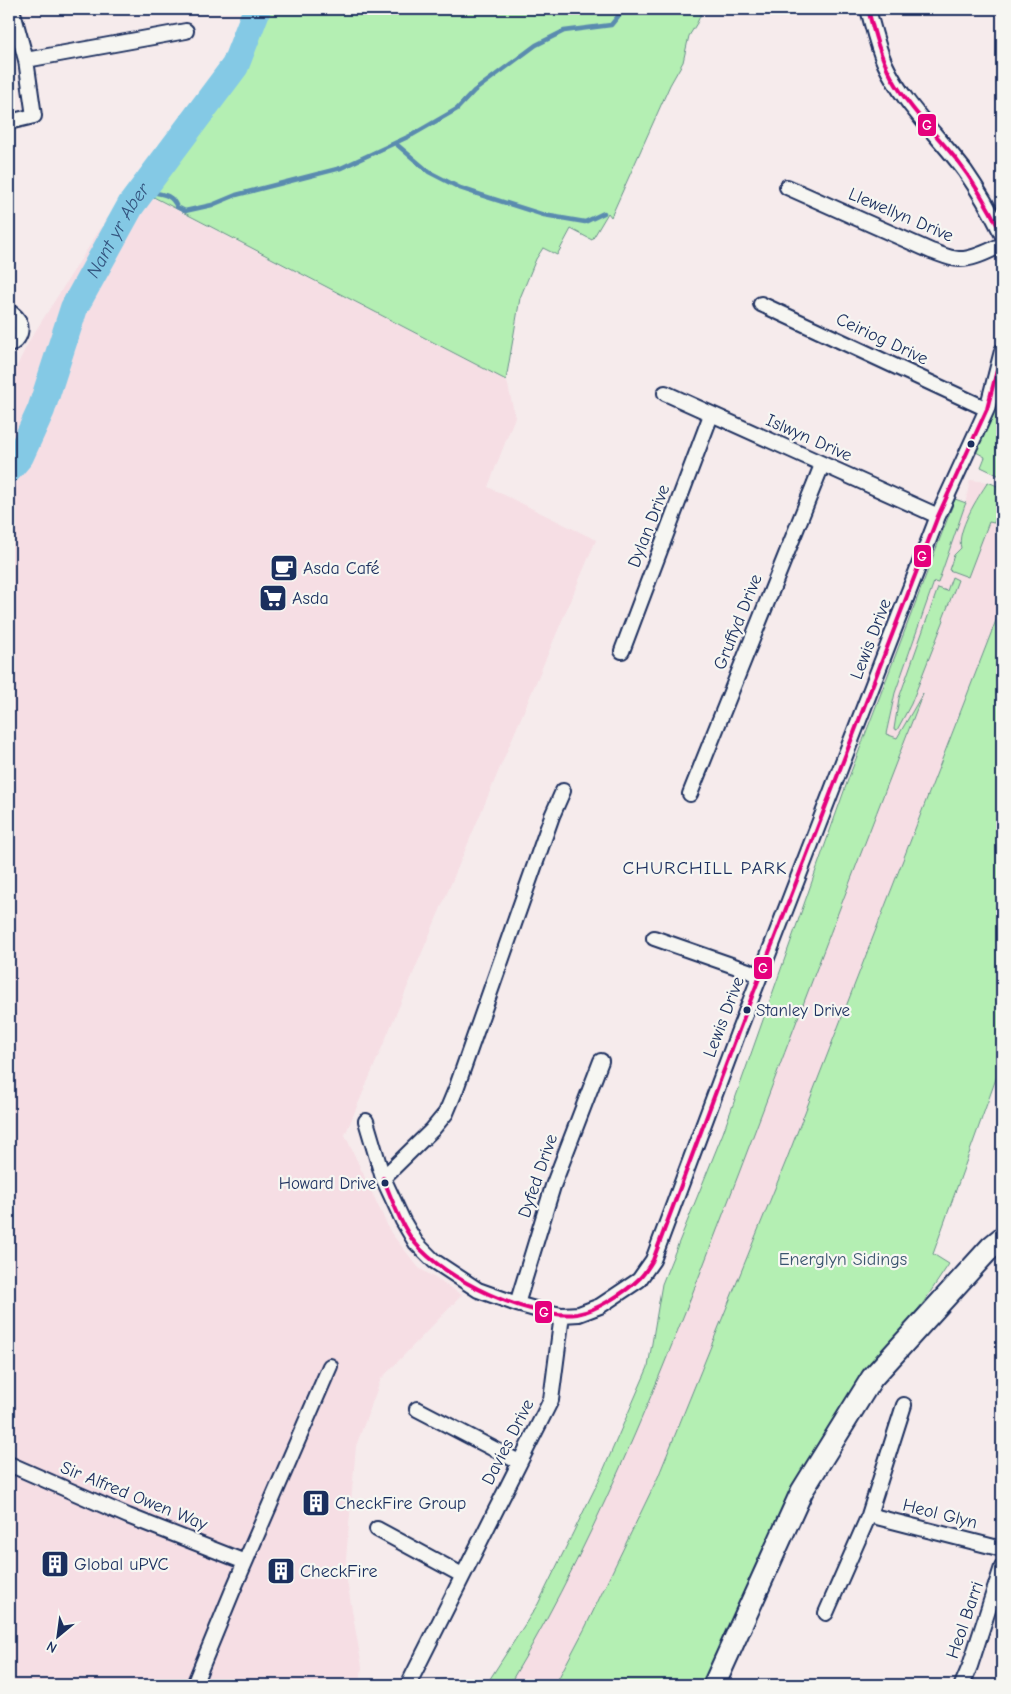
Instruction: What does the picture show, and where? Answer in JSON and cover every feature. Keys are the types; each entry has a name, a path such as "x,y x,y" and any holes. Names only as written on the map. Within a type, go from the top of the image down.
{"main road":[{"path":"714,1685 802,1491 872,1378 984,1254 1002,1238"}],"street":[{"path":"9,122 34,116 26,60 12,9"},
{"path":"868,9 874,36 896,85 965,171 989,208 1002,234"},
{"path":"26,60 186,31"},
{"name":"Llewellyn Drive","path":"787,187 931,251 950,257 969,258 1002,245"},
{"name":"Ceiriog Drive","path":"762,304 987,409"},
{"path":"9,312 16,316 21,328 19,337 9,345"},
{"name":"Lewis Drive","path":"366,1121 383,1178 402,1221 416,1243 434,1262 478,1290 516,1304 562,1315 579,1314 600,1306 639,1280 653,1260 760,975 938,516 987,409 1002,351"},
{"name":"Islwyn Drive","path":"665,393 938,516"},
{"name":"Dylan Drive","path":"622,651 712,415"},
{"name":"Gruffyd Drive","path":"690,794 822,465"},
{"path":"383,1178 432,1130 446,1113 456,1090 552,816 563,791"},
{"path":"654,938 760,975"},
{"name":"Dyfed Drive","path":"516,1304 553,1186 600,1061"},
{"name":"Davies Drive","path":"408,1685 551,1400 562,1315"},
{"path":"194,1685 330,1366"},
{"path":"826,1614 869,1515 904,1405"},
{"path":"417,1409 519,1462"},
{"name":"Sir Alfred Owen Way","path":"9,1464 128,1516 245,1562"},
{"name":"Heol Glyn","path":"869,1515 1002,1549"},
{"path":"377,1529 462,1575"},
{"name":"Heol Barri","path":"962,1685 1002,1567"}],"shaded area":[{"path":"130,186 507,381 515,417 488,487 596,540 345,1135 391,1233 419,1268 462,1295 381,1379 356,1446 345,1570 362,1667 360,1685 9,1685 9,367 15,370 29,341 106,220"},
{"path":"970,480 988,482 1002,488 1002,605 786,1161 658,1477 585,1628 555,1685 486,1685 538,1604 600,1478 648,1367 869,785 887,731 895,693 934,582 938,583 965,505"}],"green space":[{"path":"257,9 703,9 689,36 683,62 670,85 611,217 608,213 592,240 571,229 557,255 543,248 536,259 520,298 506,380 142,191 235,66"},
{"path":"1002,389 1002,477 981,467 985,457 976,452"},
{"path":"988,482 1002,488 1002,502 994,523 989,522 968,577 949,570 954,555 961,548 960,541 965,524"},
{"path":"955,499 966,503 938,583 934,582 895,693 886,734 897,738 923,693 688,1304 635,1434 576,1562 544,1624 509,1685 486,1685 538,1604 600,1478 648,1367 662,1284 723,1133 849,777"},
{"path":"952,577 958,580 944,620 911,704 897,730 894,729 899,698 938,588 947,591"},
{"name":"Energlyn Sidings","path":"1002,605 1002,1062 933,1254 949,1264 923,1303 886,1348 842,1407 791,1497 707,1685 555,1685 585,1628 658,1477 786,1161"}],"waterway":[{"name":"Nant yr Aber","path":"9,469 20,456 41,410 74,308 131,205 235,66 257,9"},
{"path":"143,189 171,198 177,207 185,211 212,205 236,195 341,168 412,135 457,109 474,91 536,45 564,31 611,25 624,9"},
{"path":"395,143 429,172 460,188 544,215 585,222 604,213"}],"transit line":[{"name":"G","path":"868,9 875,36 892,78 914,110 963,168 981,195 1002,234"},
{"name":"G","path":"383,1178 405,1228 428,1257 467,1283 513,1304 558,1314 577,1314 593,1309 619,1295 645,1272 653,1260 739,1030 938,516 987,409 1002,351"}],"place":[{"name":"Asda Café","path":"284,568"},
{"name":"Asda","path":"273,598"},
{"name":"Stanley Drive","path":"747,1010"},
{"name":"Howard Drive","path":"385,1183"},
{"name":"CheckFire Group","path":"316,1503"},
{"name":"Global uPVC","path":"55,1564"},
{"name":"CheckFire","path":"281,1571"}],"district":[{"name":"CHURCHILL PARK","path":"705,868"}]}
